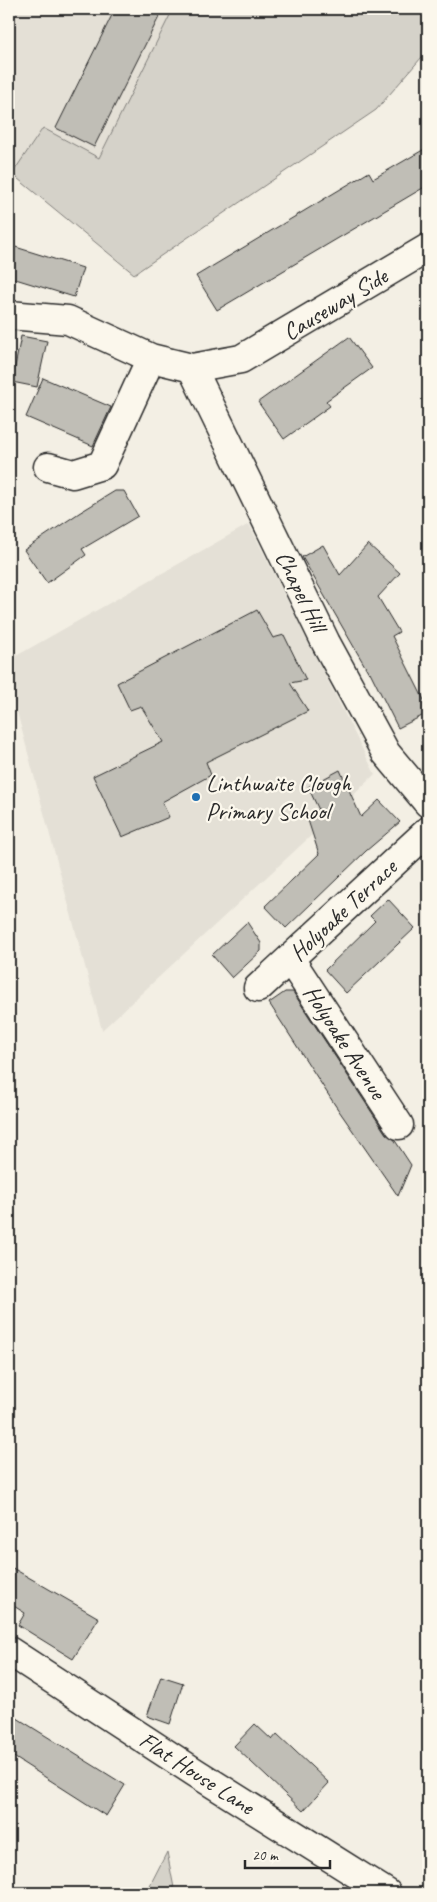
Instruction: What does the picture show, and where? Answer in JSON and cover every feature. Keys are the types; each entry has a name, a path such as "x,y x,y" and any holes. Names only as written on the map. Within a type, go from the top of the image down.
{"street":[{"name":"Causeway Side","path":"192,368 241,359 428,248"},
{"path":"9,315 68,320 151,358 192,368"},
{"path":"48,466 73,474 102,465 151,358"},
{"name":"Chapel Hill","path":"192,368 326,643 386,753 428,803"},
{"name":"Holyoake Terrace","path":"258,988 428,831"},
{"name":"Holyoake Avenue","path":"290,959 400,1125"},
{"name":"Flat House Lane","path":"9,1651 204,1778 387,1893"}],"shaded area":[{"path":"9,9 173,9 99,159 43,128 9,179"},
{"path":"173,9 428,9 428,50 376,110 134,274 12,174 43,128 99,158"},
{"name":"Linthwaite Clough Primary School","path":"249,524 375,774 102,1030 9,682 9,660"},
{"path":"167,1852 175,1893 146,1893"}],"building":[{"path":"115,9 163,9 94,147 56,128"},
{"path":"428,147 428,185 217,310 196,276 369,172 373,179"},
{"path":"9,245 83,268 74,297 9,277"},
{"path":"21,336 47,341 37,387 12,382"},
{"path":"349,337 372,368 326,401 330,406 284,439 258,402"},
{"path":"43,378 111,407 93,446 26,417"},
{"path":"115,491 124,491 138,516 82,549 86,555 47,583 24,550"},
{"path":"368,544 400,573 378,597 399,632 392,636 428,708 428,713 398,728 370,672 302,557 323,545 340,575"},
{"path":"257,610 273,638 284,635 306,680 290,683 308,711 206,762 211,775 162,802 169,817 122,837 93,776 163,742 141,706 130,710 117,683"},
{"path":"340,770 361,817 379,800 400,822 366,851 286,928 265,906 319,854 306,814 319,810 308,787"},
{"path":"388,899 415,928 346,993 325,970 375,921 370,916"},
{"path":"247,922 261,943 261,951 232,978 212,955"},
{"path":"285,992 293,992 386,1134 394,1139 411,1165 398,1196 335,1105 269,1003"},
{"path":"9,1566 99,1618 73,1659 18,1625 25,1613 9,1603"},
{"path":"161,1676 183,1683 170,1724 147,1716"},
{"path":"9,1713 125,1785 106,1816 9,1754"},
{"path":"255,1724 272,1740 277,1734 329,1783 303,1811 234,1746"}],"place":[{"name":"Linthwaite Clough Primary School","path":"196,797"}]}
